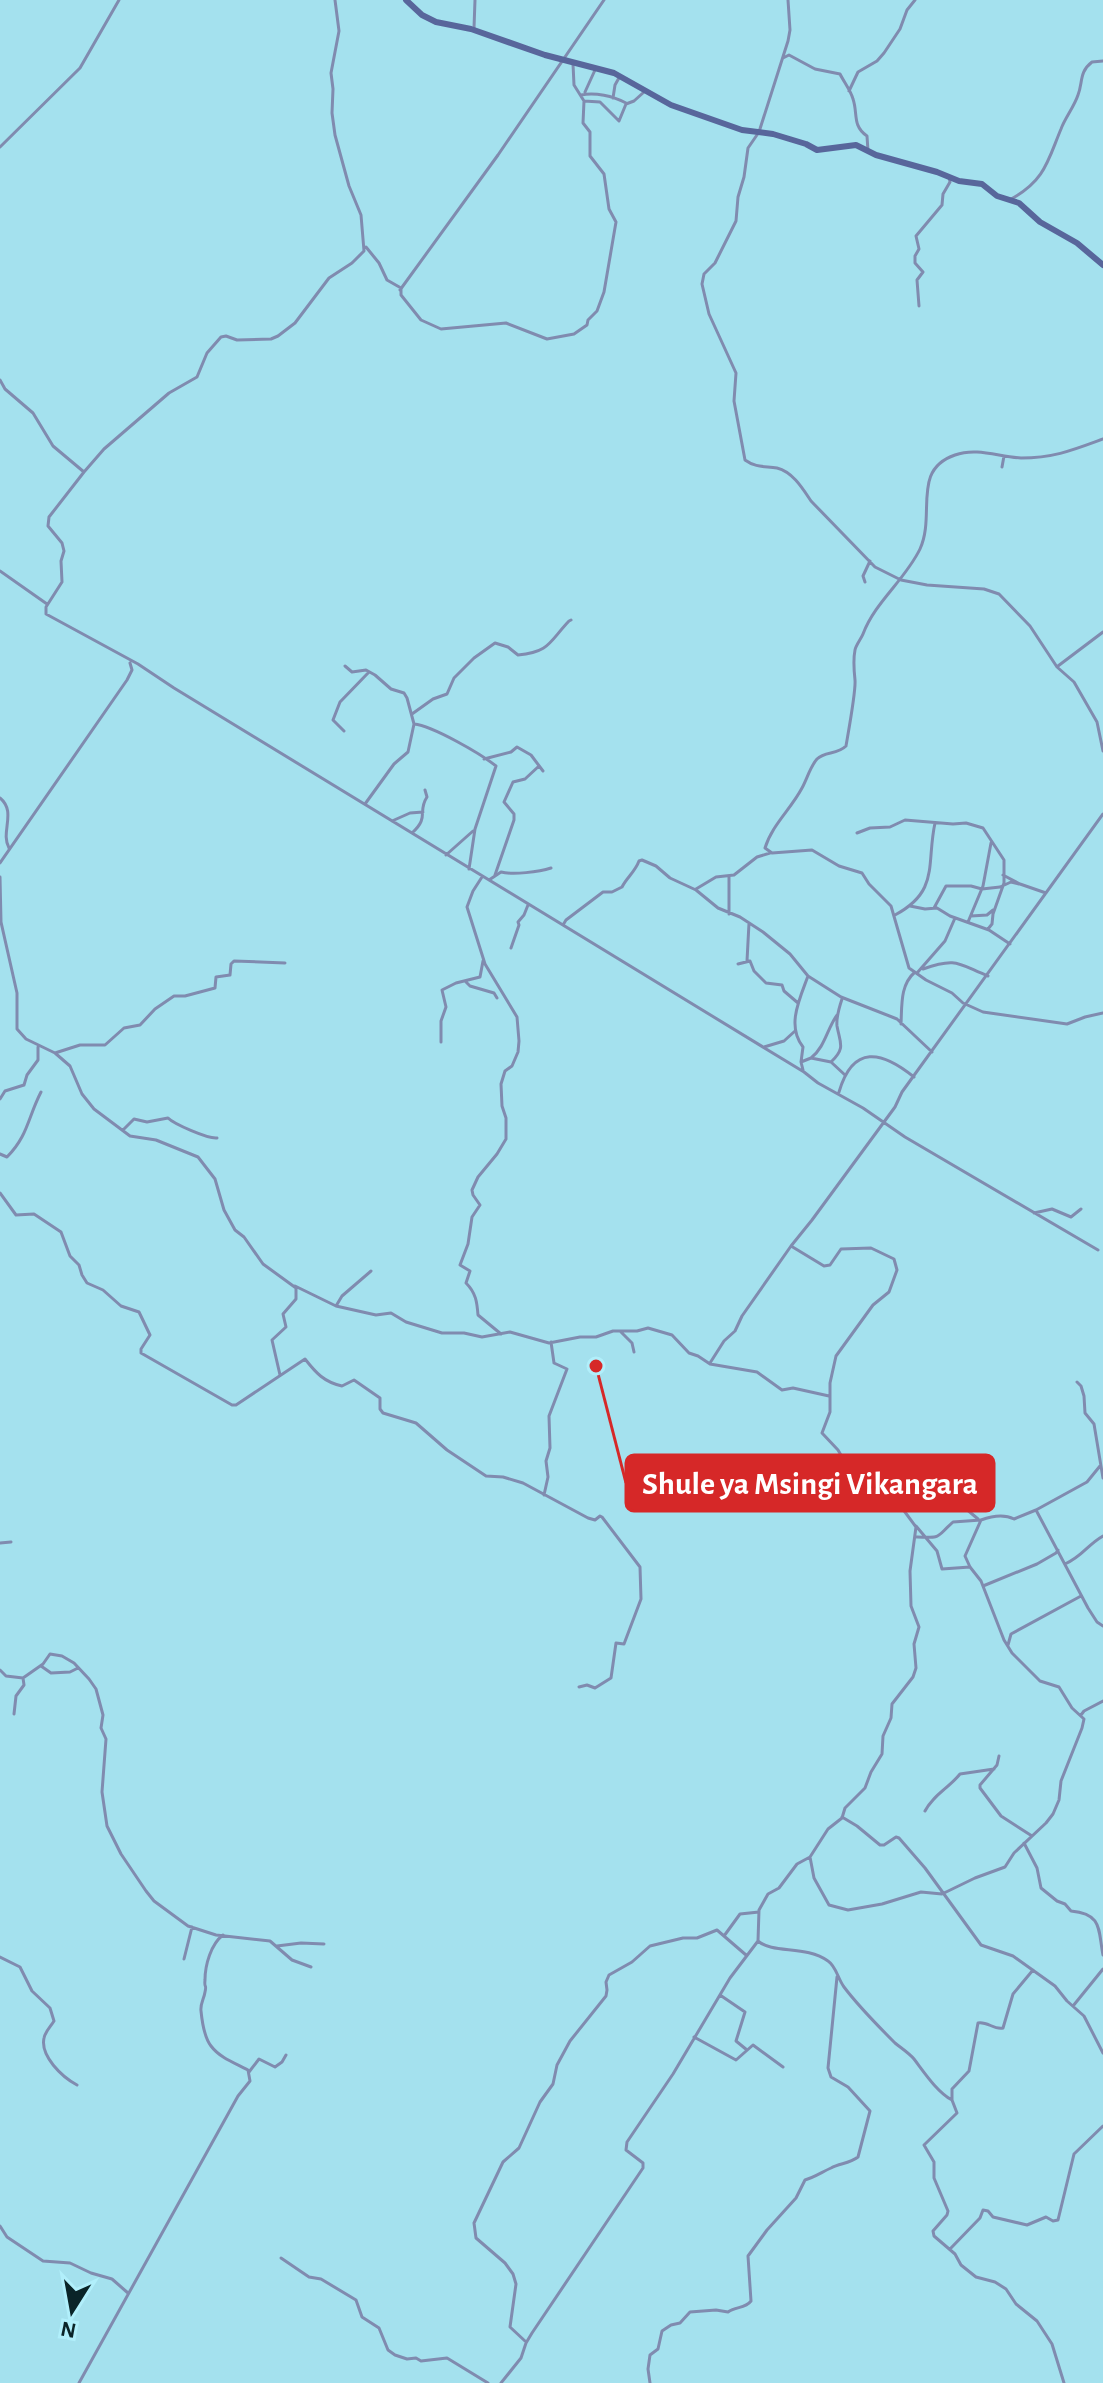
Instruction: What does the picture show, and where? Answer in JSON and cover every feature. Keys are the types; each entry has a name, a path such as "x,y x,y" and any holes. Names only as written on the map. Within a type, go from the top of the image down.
{"street":[{"path":"0,147 80,68 119,0"},
{"path":"335,0 339,31 331,73 332,113 349,186 361,215 362,254 329,278 295,323 281,334 261,340 221,337 207,353 196,378 169,393 104,449 49,515 48,526 62,543 64,551 62,582 44,611 138,664 816,1082 1098,1250"},
{"path":"406,0 422,15 436,22 475,30 596,67 620,76 676,107 747,131 803,143 817,150 860,146 961,182 982,184 997,196 1024,207 1040,222 1077,243 1103,265"},
{"path":"475,0 475,30"},
{"path":"788,0 790,30 759,132 748,148 736,221 702,283 709,314 736,371 734,401 745,460 759,467 779,469 790,476 878,568 899,579 927,585 997,592 1029,624 1057,667 1074,682 1097,722 1103,751"},
{"path":"849,91 858,72 884,53 915,0"},
{"path":"400,290 498,155 601,2"},
{"path":"785,51 818,71 839,73 854,101 854,116 859,130 867,136 868,151"},
{"path":"783,58 789,55"},
{"path":"1010,199 1028,188 1042,173 1077,98 1082,71 1092,62 1103,61"},
{"path":"573,62 574,85 583,94 626,103 634,101 645,90"},
{"path":"364,244 379,263 387,280 399,286 401,295 422,321 441,329 506,323 547,339 574,334 587,325 597,311 605,288 616,222 609,209 604,174 590,153 590,132 582,120 583,94 596,67"},
{"path":"613,98 620,76"},
{"path":"584,101 600,102 619,121 626,103"},
{"path":"919,306 917,280 923,272 915,263 919,249 915,237 942,205 949,177"},
{"path":"0,380 5,389 33,413 53,446 84,472"},
{"path":"770,853 765,848 768,839 802,789 815,761 846,746 855,683 855,650 865,624 910,566 923,540 927,526 928,479 936,465 962,453 1053,457 1103,439"},
{"path":"1002,467 1004,456"},
{"path":"865,582 863,576 870,561"},
{"path":"0,571 47,604"},
{"path":"412,714 433,699 447,694 454,678 495,643 508,647 518,655 532,654 546,647 571,620"},
{"path":"1057,667 1103,632"},
{"path":"128,660 131,673"},
{"path":"345,666 352,672 369,672 391,689 404,693 414,724 408,752 394,764 367,803"},
{"path":"0,863 131,673 143,668"},
{"path":"344,731 333,720 340,702 369,672"},
{"path":"414,724 425,725 441,733 495,765 475,829 469,869"},
{"path":"484,759 511,752 517,747 531,755 543,771"},
{"path":"495,875 515,817 504,802 513,782 525,779 539,766"},
{"path":"412,833 424,817 425,790"},
{"path":"0,798 9,810 4,839 9,848"},
{"path":"392,821 423,812"},
{"path":"710,1363 1103,814"},
{"path":"857,833 870,828 890,827 905,820 976,825 985,830 1004,858 1003,886 988,929"},
{"path":"895,915 910,906 931,874 930,840 935,823"},
{"path":"446,855 475,829"},
{"path":"968,922 982,889 991,843"},
{"path":"696,890 713,878 729,877 757,857 812,850 839,866 860,871 889,903 909,968 968,1002 973,1008 1023,1019 1067,1024 1103,1013"},
{"path":"563,925 604,891 611,892 623,887 640,860 655,865 670,878 696,890 715,907 749,923 790,954 808,976 843,998 894,1018 932,1052"},
{"path":"489,880 501,872 511,874 551,868"},
{"path":"1003,875 1019,884"},
{"path":"0,877 1,922 17,993 17,1028 26,1039 55,1053 71,1068 82,1094 94,1109 132,1137 156,1140 198,1157 215,1179 224,1210 235,1230 244,1237 263,1264 295,1286 336,1306 376,1315 391,1313 406,1322 442,1333 482,1337 510,1332 551,1342 648,1328 671,1335 689,1353 710,1363 757,1372 782,1390 808,1390 829,1397"},
{"path":"482,877 467,907 483,961 517,1017 519,1043 512,1066 506,1070 501,1084 506,1139 472,1190 480,1205 472,1217 460,1265 470,1271 466,1283 477,1298 478,1315 501,1334"},
{"path":"729,877 729,914"},
{"path":"934,908 946,886 982,889 1010,882 1046,893"},
{"path":"511,948 518,922 528,905"},
{"path":"910,906 934,908 988,929 1010,944"},
{"path":"971,916 987,915 996,907"},
{"path":"901,1024 902,990 912,974 937,957 955,918"},
{"path":"747,961 749,923"},
{"path":"937,957 988,976"},
{"path":"55,1053 80,1045 105,1045 122,1030 140,1026 155,1009 174,996 215,988 216,977 230,975 234,961 285,963"},
{"path":"480,977 483,961"},
{"path":"738,964 747,961"},
{"path":"747,961 766,983 782,985 784,991 798,1003"},
{"path":"923,969 946,962"},
{"path":"441,1042 441,1021 446,1007 442,991 456,983 492,975"},
{"path":"804,1072 801,1062 803,1047 795,1031 798,1003 808,976"},
{"path":"466,982 494,993 497,998"},
{"path":"791,996 800,997"},
{"path":"801,1062 819,1052 843,998"},
{"path":"831,1062 842,1042 837,1015"},
{"path":"763,1048 784,1041 795,1031"},
{"path":"0,1099 5,1091 25,1083 38,1060 38,1045"},
{"path":"839,1093 845,1075 853,1064 867,1056 889,1059 914,1077"},
{"path":"811,1058 831,1062 845,1075"},
{"path":"0,1154 7,1157 22,1141 41,1092"},
{"path":"123,1130 134,1119 147,1122 168,1118 206,1138 217,1138"},
{"path":"0,1193 15,1214 34,1214 61,1232 70,1256 79,1265 87,1283 103,1290 121,1306 139,1312 150,1335 141,1353 233,1406 305,1359 326,1381 342,1386 355,1380 379,1396 383,1413 416,1423 464,1463 486,1476 519,1481 588,1518 596,1520 601,1516 640,1567 641,1599 624,1644 616,1643 612,1676 595,1688 587,1685 579,1687"},
{"path":"1034,1213 1054,1209 1071,1217 1081,1209"},
{"path":"791,1246 824,1266 830,1265 841,1249 871,1248 894,1259 897,1273 889,1293 873,1305 839,1351 831,1378 830,1412 823,1434 838,1450 855,1479 902,1508 939,1554 942,1569 970,1567"},
{"path":"336,1306 342,1296 371,1271"},
{"path":"280,1375 272,1341 286,1327 283,1314 296,1299 295,1286"},
{"path":"618,1331 632,1343 634,1352"},
{"path":"544,1495 548,1477 546,1461 550,1450 549,1416 567,1369 555,1364 551,1342"},
{"path":"916,1537 940,1536 953,1522 996,1516 1014,1519 1091,1479 1103,1478 1094,1424 1085,1413 1084,1396 1077,1382"},
{"path":"933,1496 949,1470 961,1462"},
{"path":"1091,1479 1100,1466"},
{"path":"926,1498 942,1494 979,1520"},
{"path":"1036,1510 1081,1596 1094,1618 1103,1626"},
{"path":"810,1857 814,1878 829,1905 844,1910 878,1905 921,1892 943,1893 1005,1867 1014,1853 1049,1820 1084,1719 1072,1708 1059,1687 1040,1681 1028,1666 1013,1655 966,1555 979,1520"},
{"path":"501,2383 521,2358 526,2343 643,2168 643,2163 626,2150 626,2143 758,1941 759,1912 768,1894 780,1887 797,1864 810,1857 828,1829 867,1786 882,1754 883,1736 891,1718 892,1704 912,1681 915,1671 914,1644 919,1627 911,1606 910,1558 916,1525"},
{"path":"1065,1564 1079,1558 1103,1536"},
{"path":"0,1543 11,1542"},
{"path":"983,1586 1058,1552"},
{"path":"1008,1645 1013,1633 1081,1596"},
{"path":"0,1670 6,1676 23,1678 50,1654 54,1654 78,1668 96,1689 106,1743 102,1792 108,1828 121,1854 154,1901 192,1927 270,1941 292,1960 311,1967"},
{"path":"40,1666 51,1673 70,1672 78,1668"},
{"path":"14,1714 16,1696 24,1685 23,1678"},
{"path":"1081,1715 1103,1701"},
{"path":"999,1756 998,1764 980,1785 982,1792 1001,1816 1032,1836"},
{"path":"925,1811 931,1799 952,1785 960,1774 994,1769"},
{"path":"842,1817 880,1845 899,1838 982,1946 1009,1954 1055,1986 1088,2021 1103,2053"},
{"path":"1024,1843 1037,1868 1041,1888 1071,1911 1086,1913 1097,1923 1103,1955"},
{"path":"724,1936 740,1914 759,1912"},
{"path":"722,1925 731,1928"},
{"path":"184,1959 192,1927"},
{"path":"526,2343 510,2327 516,2284 512,2273 474,2233 474,2223 503,2162 519,2148 539,2103 554,2082 557,2065 570,2041 606,1996 609,1975 633,1962 652,1945 697,1938 715,1930 746,1955"},
{"path":"223,1935 216,1940 209,1956 201,2014 211,2047 249,2072"},
{"path":"758,1941 763,1945 799,1949 832,1963 837,1977 864,2011 952,2100"},
{"path":"277,1946 324,1944"},
{"path":"0,1957 20,1967 32,1991 50,2008 54,2021 44,2038 46,2054 65,2077 77,2085"},
{"path":"1073,2006 1103,1969"},
{"path":"1033,1970 1013,1994 1003,2028 978,2023 969,2071 953,2086 952,2100 957,2113 924,2145 934,2162 934,2178 949,2212 933,2231 934,2236 973,2275 1006,2289 1016,2304 1037,2321 1052,2344 1064,2383"},
{"path":"650,2383 650,2355 658,2349 662,2331 682,2322 690,2312 727,2312 749,2304 747,2261 751,2251 796,2198 805,2180 858,2157 870,2111 848,2087 831,2077 828,2068 837,1977"},
{"path":"720,1995 745,2012 736,2041 747,2050"},
{"path":"694,2037 736,2060 753,2045 783,2067"},
{"path":"79,2383 240,2093 249,2083 249,2072 259,2059 275,2067 286,2055"},
{"path":"950,2249 983,2210 993,2217 1027,2225 1046,2217 1058,2220 1074,2154 1103,2126"},
{"path":"0,2226 7,2237 43,2261 70,2263 112,2279 128,2293"},
{"path":"281,2258 309,2277 321,2279 356,2300 362,2317 379,2328 388,2350 395,2355 421,2361 445,2357 488,2383"}],"place":[{"name":"Shule ya Msingi Vikangara","path":"596,1366"}]}
